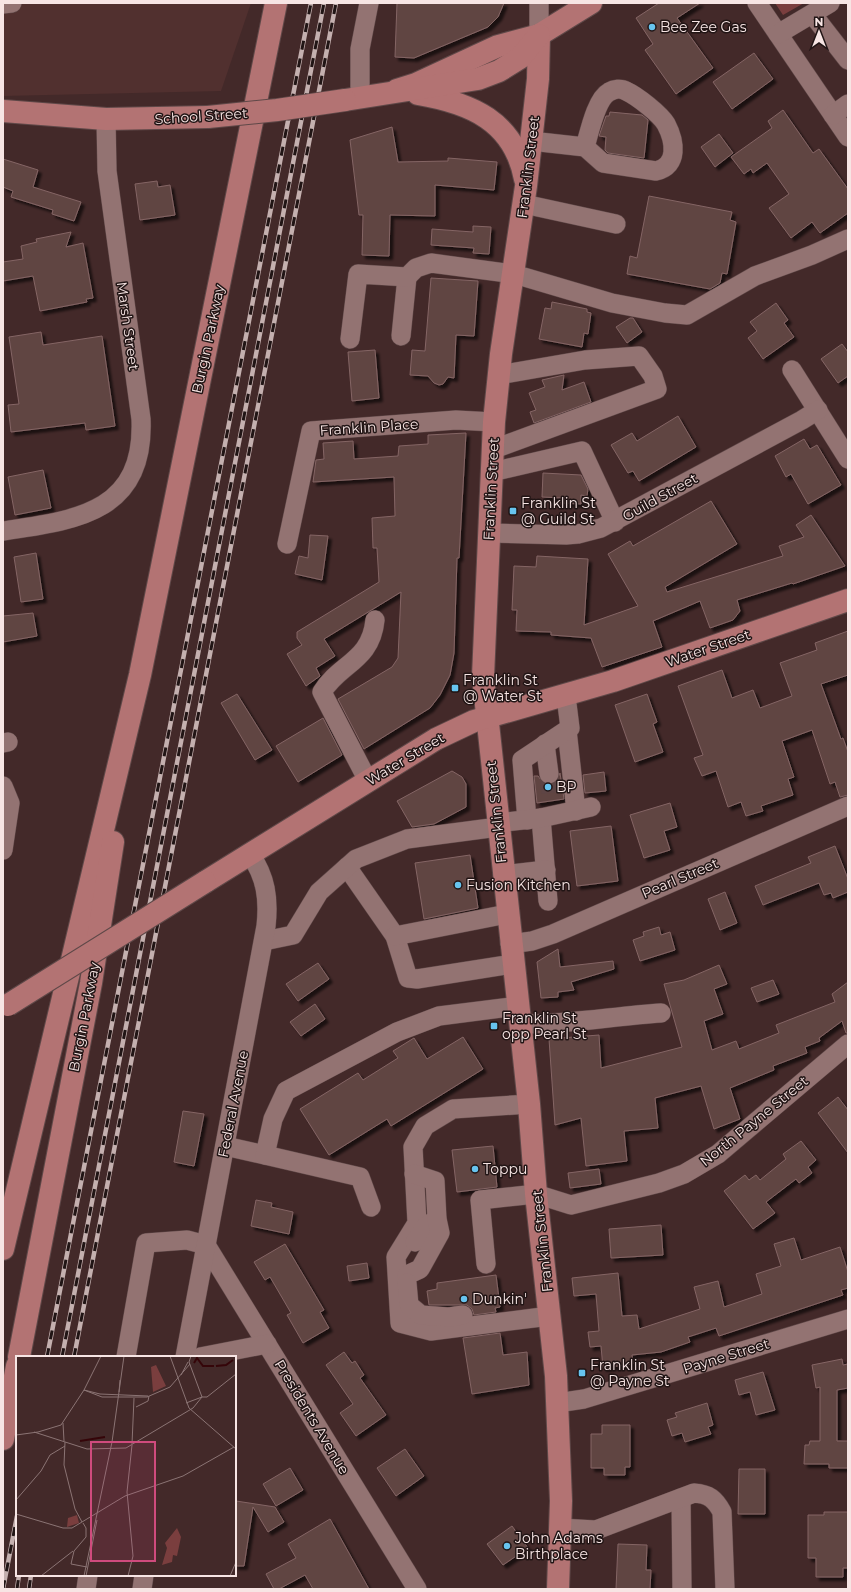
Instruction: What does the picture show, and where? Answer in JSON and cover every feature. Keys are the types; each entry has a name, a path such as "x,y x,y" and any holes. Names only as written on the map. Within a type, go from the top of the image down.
{"main road":[{"name":"Burgin Parkway","path":"3,1249 140,675 276,3"},
{"name":"School Street","path":"3,111 106,119 208,117 277,110 397,90 465,82 499,70 520,58 539,35 592,3"},
{"name":"Franklin Street","path":"539,35 538,79 525,195 499,374 494,422 494,449 483,667 486,717 497,825 529,1104 536,1194 555,1356 560,1528 558,1589"},
{"path":"397,90 453,102 474,109 482,114 504,134 512,146 523,171 525,195"},
{"name":"Water Street","path":"6,1006 449,732 486,717 566,696 848,600"},
{"name":"Burgin Parkway","path":"19,1356 91,984 140,675"},
{"path":"3,1439 16,1371"}],"street":[{"path":"3,4 12,3"},
{"path":"352,98 369,3"},
{"path":"539,3 539,35"},
{"path":"757,3 778,34 840,109 848,137"},
{"path":"778,34 813,15 830,3"},
{"path":"813,15 848,60"},
{"path":"531,141 585,147 603,163 656,171 662,170 670,164 674,154 670,135 665,123 649,107 626,90 617,89 608,92 599,104 585,147"},
{"name":"Marsh Street","path":"3,531 58,522 90,513 110,501 126,482 137,458 141,433 139,406 107,171 106,119"},
{"path":"525,195 616,224"},
{"path":"401,336 408,276 416,268 431,263 514,274 612,303 665,313 688,315 755,276 812,255 848,239"},
{"path":"350,339 358,274 408,276"},
{"path":"494,449 657,389 653,376 639,356 585,360 499,374"},
{"path":"792,370 848,458"},
{"name":"Guild Street","path":"489,533 578,534 601,528 615,522 818,410"},
{"name":"Franklin Place","path":"287,544 311,431 456,420 494,422"},
{"path":"492,472 582,451 615,522"},
{"path":"368,781 322,692 363,652 371,641 375,620"},
{"path":"548,901 543,814 522,760 570,728 566,696"},
{"path":"264,941 293,935 319,892 356,859 407,839 497,825 543,814 583,809 567,730"},
{"path":"545,744 549,774"},
{"path":"3,786 10,803 3,850"},
{"name":"Pearl Street","path":"395,936 408,978 417,979 512,954 532,941 553,934 848,806"},
{"name":"Federal Avenue","path":"185,1356 268,915 266,888 260,869 250,854"},
{"path":"347,867 395,936 507,914"},
{"path":"503,875 546,870"},
{"path":"265,1155 273,1119 286,1091 396,1032 439,1016 519,1015 551,1025 623,1015 661,1013"},
{"name":"North Payne Street","path":"536,1194 571,1205 659,1183 684,1174 718,1154 848,1044"},
{"path":"529,1104 453,1109 425,1126 413,1147 417,1223 396,1258 400,1323 431,1331 550,1316"},
{"path":"225,1146 360,1178 371,1207"},
{"path":"414,1174 435,1181 437,1219 440,1233 420,1269 407,1275 407,1294 409,1305 421,1315 449,1317 501,1309 521,1320"},
{"path":"486,1264 480,1200 536,1194"},
{"path":"126,1356 146,1243 187,1240 206,1245"},
{"name":"Presidents Avenue","path":"206,1245 417,1589"},
{"name":"Payne Street","path":"557,1403 589,1397 848,1319"},
{"path":"205,1356 267,1344"},
{"path":"560,1528 596,1530 694,1493 706,1494 716,1501 722,1512 725,1589"},
{"path":"681,1498 682,1589"},
{"path":"86,1589 88,1576"},
{"path":"142,1589 144,1576"}],"shaded area":[{"path":"3,3 251,3 221,91 3,96"},
{"path":"775,3 804,3 783,15"}],"building":[{"path":"397,3 504,3 498,17 488,27 414,58 395,57"},
{"path":"659,3 700,3 677,18 713,68 676,94 645,50 653,44 636,18"},
{"path":"754,53 773,79 732,109 713,82"},
{"path":"783,110 813,153 819,149 848,189 848,213 820,233 812,222 791,238 769,208 789,194 767,163 753,173 751,169 744,174 731,157 772,128 768,121"},
{"path":"610,112 642,115 648,120 644,158 608,153 605,150 606,137 599,136 606,116 609,116"},
{"path":"392,127 398,162 448,161 448,158 497,162 494,190 435,185 435,216 390,215 389,256 362,255 363,215 359,215 350,140"},
{"path":"719,134 733,153 715,167 701,147"},
{"path":"3,159 38,170 33,187 81,202 74,221 52,214 53,210 11,197 13,191 3,187"},
{"path":"157,181 158,187 170,185 175,215 140,220 135,184"},
{"path":"649,196 732,212 730,220 736,222 727,274 722,273 720,283 710,289 627,274 630,256 637,258"},
{"path":"473,226 491,227 489,254 473,253 474,248 431,245 432,229 473,232"},
{"path":"71,232 66,247 83,243 93,298 86,299 87,302 40,311 33,276 3,281 3,262 23,259 21,246 37,242 36,239"},
{"path":"431,278 478,281 474,336 456,335 454,378 448,377 443,384 439,385 434,383 428,376 410,375 412,350 425,351"},
{"path":"552,302 587,309 587,312 591,313 588,334 584,333 582,347 539,339 545,308 551,309"},
{"path":"776,303 788,320 784,323 794,337 763,359 748,338 757,331 750,322"},
{"path":"630,318 633,318 642,332 627,343 616,327"},
{"path":"41,332 43,345 102,336 115,426 86,430 85,423 11,432 8,405 19,404 9,337"},
{"path":"842,344 848,352 848,376 838,383 821,359"},
{"path":"375,350 379,398 352,401 348,352"},
{"path":"564,375 562,390 584,382 591,402 534,423 530,412 536,410 529,393 545,387 542,380"},
{"path":"678,416 696,447 639,481 633,471 628,473 611,445 632,433 637,441"},
{"path":"466,433 459,558 457,558 454,653 450,675 440,695 430,708 364,749 338,699 392,667 398,658 401,592 324,639 335,656 316,668 320,676 306,686 287,654 302,645 297,638 297,632 379,582 377,548 373,548 372,518 395,516 394,477 313,482 316,460 324,459 323,443 353,441 354,459 398,456 399,446 428,444 428,435"},
{"path":"804,439 810,449 817,445 841,485 808,504 791,474 786,477 775,456"},
{"path":"43,470 51,508 15,515 8,477"},
{"path":"543,473 581,475 588,489 587,496 581,495 581,504 561,503 562,498 542,497"},
{"path":"711,501 737,544 665,587 667,592 783,556 779,546 804,537 796,525 811,515 845,566 793,584 792,583 737,600 740,611 733,620 710,628 700,601 653,621 662,647 602,667 591,638 551,635 551,632 516,631 517,610 512,610 514,566 536,567 537,556 588,559 584,625 638,606 608,554 630,541 633,546"},
{"path":"310,535 328,536 322,580 295,574 299,556 308,558"},
{"path":"36,553 43,599 21,602 14,557"},
{"path":"33,613 37,636 3,642 3,616"},
{"path":"848,631 848,675 821,684 841,739 843,738 848,752 848,795 840,797 835,782 830,784 812,730 782,741 794,777 788,779 793,795 761,806 763,811 746,816 741,802 728,807 716,771 702,776 694,758 703,755 678,686 722,670 732,698 753,690 760,708 792,696 780,663 817,650 815,643"},
{"path":"237,694 272,750 255,760 221,703"},
{"path":"647,694 657,722 653,724 663,752 635,762 615,705"},
{"path":"323,718 342,755 298,782 276,746"},
{"path":"452,771 462,777 466,784 466,807 434,824 412,827 397,801"},
{"path":"604,772 606,791 585,793 583,775"},
{"path":"560,773 564,799 537,803 534,776 538,776 544,784 551,785 556,782"},
{"path":"670,803 677,827 664,831 670,850 644,858 630,815"},
{"path":"611,826 618,881 577,886 570,831"},
{"path":"835,846 848,879 848,892 833,898 831,893 824,895 819,883 763,905 755,886 811,863 808,857"},
{"path":"470,855 478,908 424,919 415,863"},
{"path":"725,892 737,923 720,930 708,899"},
{"path":"659,927 661,935 670,932 675,950 640,961 633,940 644,936 643,932"},
{"path":"558,949 560,967 613,961 614,969 571,982 574,990 558,992 558,997 541,998 537,962"},
{"path":"318,963 329,979 298,1001 286,984"},
{"path":"719,965 727,984 714,989 723,1014 704,1021 712,1050 736,1041 739,1049 779,1033 776,1025 835,1002 832,994 848,982 848,1033 846,1033 842,1021 819,1038 820,1041 805,1047 807,1053 773,1066 774,1070 730,1088 740,1119 714,1129 701,1086 655,1098 658,1128 624,1131 627,1161 586,1166 581,1118 555,1125 549,1039 599,1035 601,1068 682,1047 664,984 684,980"},
{"path":"773,980 779,994 757,1002 751,988"},
{"path":"315,1004 325,1019 301,1036 290,1022"},
{"path":"463,1037 483,1069 391,1126 387,1119 329,1155 300,1109 358,1073 363,1080 398,1058 393,1051 414,1038 427,1059"},
{"path":"838,1097 848,1110 848,1153 818,1113"},
{"path":"183,1111 204,1114 194,1166 174,1162"},
{"path":"801,1141 816,1160 808,1167 812,1173 799,1183 796,1179 766,1202 775,1213 753,1229 724,1191 745,1175 749,1180 756,1175 760,1180 786,1159 783,1154"},
{"name":"Toppu","path":"493,1146 497,1187 457,1192 452,1150"},
{"path":"599,1169 601,1184 570,1188 568,1173"},
{"path":"256,1200 272,1203 271,1207 293,1212 289,1234 251,1226"},
{"path":"661,1225 663,1255 611,1258 609,1229"},
{"path":"794,1238 801,1260 840,1247 848,1272 848,1288 841,1290 843,1295 719,1336 716,1328 688,1337 690,1342 661,1352 632,1355 633,1364 603,1368 601,1346 590,1347 588,1332 599,1331 596,1294 574,1296 572,1278 618,1273 622,1316 637,1315 639,1329 700,1309 694,1287 718,1281 724,1307 762,1294 756,1274 781,1266 774,1244"},
{"path":"285,1244 324,1310 320,1312 329,1328 303,1343 287,1315 291,1313 270,1277 265,1280 254,1262"},
{"path":"367,1263 369,1278 349,1281 347,1266"},
{"name":"Dunkin'","path":"496,1275 500,1307 495,1308 496,1312 474,1315 472,1309 467,1305 429,1305 427,1291 437,1289 437,1283"},
{"path":"500,1333 503,1355 527,1352 529,1385 472,1394 463,1338"},
{"path":"344,1352 352,1363 355,1361 364,1375 360,1378 386,1415 356,1436 340,1413 353,1404 326,1365"},
{"path":"842,1359 843,1365 848,1364 848,1388 837,1390 837,1441 848,1441 848,1468 829,1468 829,1464 804,1464 805,1445 809,1445 810,1441 820,1441 820,1387 816,1388 812,1365"},
{"path":"763,1372 775,1410 756,1415 750,1392 739,1395 735,1380"},
{"path":"707,1403 713,1425 708,1427 711,1434 685,1442 682,1433 672,1436 667,1420 677,1417 675,1413"},
{"path":"602,1425 630,1425 630,1467 625,1467 625,1475 604,1475 604,1468 591,1468 591,1434 602,1434"},
{"path":"405,1449 424,1476 396,1496 377,1468"},
{"path":"290,1468 303,1490 276,1506 263,1484"},
{"path":"739,1469 765,1469 765,1514 738,1514"},
{"path":"236,1501 275,1507 284,1522 268,1532 253,1507 244,1566 236,1566"},
{"path":"824,1512 848,1512 848,1568 843,1568 843,1577 816,1577 816,1558 808,1558 808,1515 824,1515"},
{"path":"330,1519 369,1589 313,1589 305,1575 279,1589 274,1589 266,1574 296,1558 288,1544"},
{"name":"John Adams Birthplace","path":"512,1526 528,1548 503,1565 487,1544"},
{"path":"618,1544 647,1545 646,1570 651,1570 650,1589 616,1589"}],"tunnel":[{"path":"549,774 552,801"}],"railway":[{"path":"47,1356 311,3"},
{"path":"62,1356 324,3"},
{"path":"74,1356 336,3"},
{"path":"3,1589 16,1521"},
{"path":"17,1589 19,1576"},
{"path":"29,1589 31,1576"}],"place":[{"name":"Bee Zee Gas","path":"652,27"},
{"name":"Franklin St @ Guild St","path":"513,511"},
{"name":"Franklin St @ Water St","path":"455,688"},
{"name":"BP","path":"548,787"},
{"name":"Fusion Kitchen","path":"458,885"},
{"name":"Franklin St opp Pearl St","path":"494,1026"},
{"name":"Toppu","path":"475,1169"},
{"name":"Dunkin'","path":"464,1299"},
{"name":"Franklin St @ Payne St","path":"582,1373"},
{"name":"John Adams Birthplace","path":"507,1546"}]}
